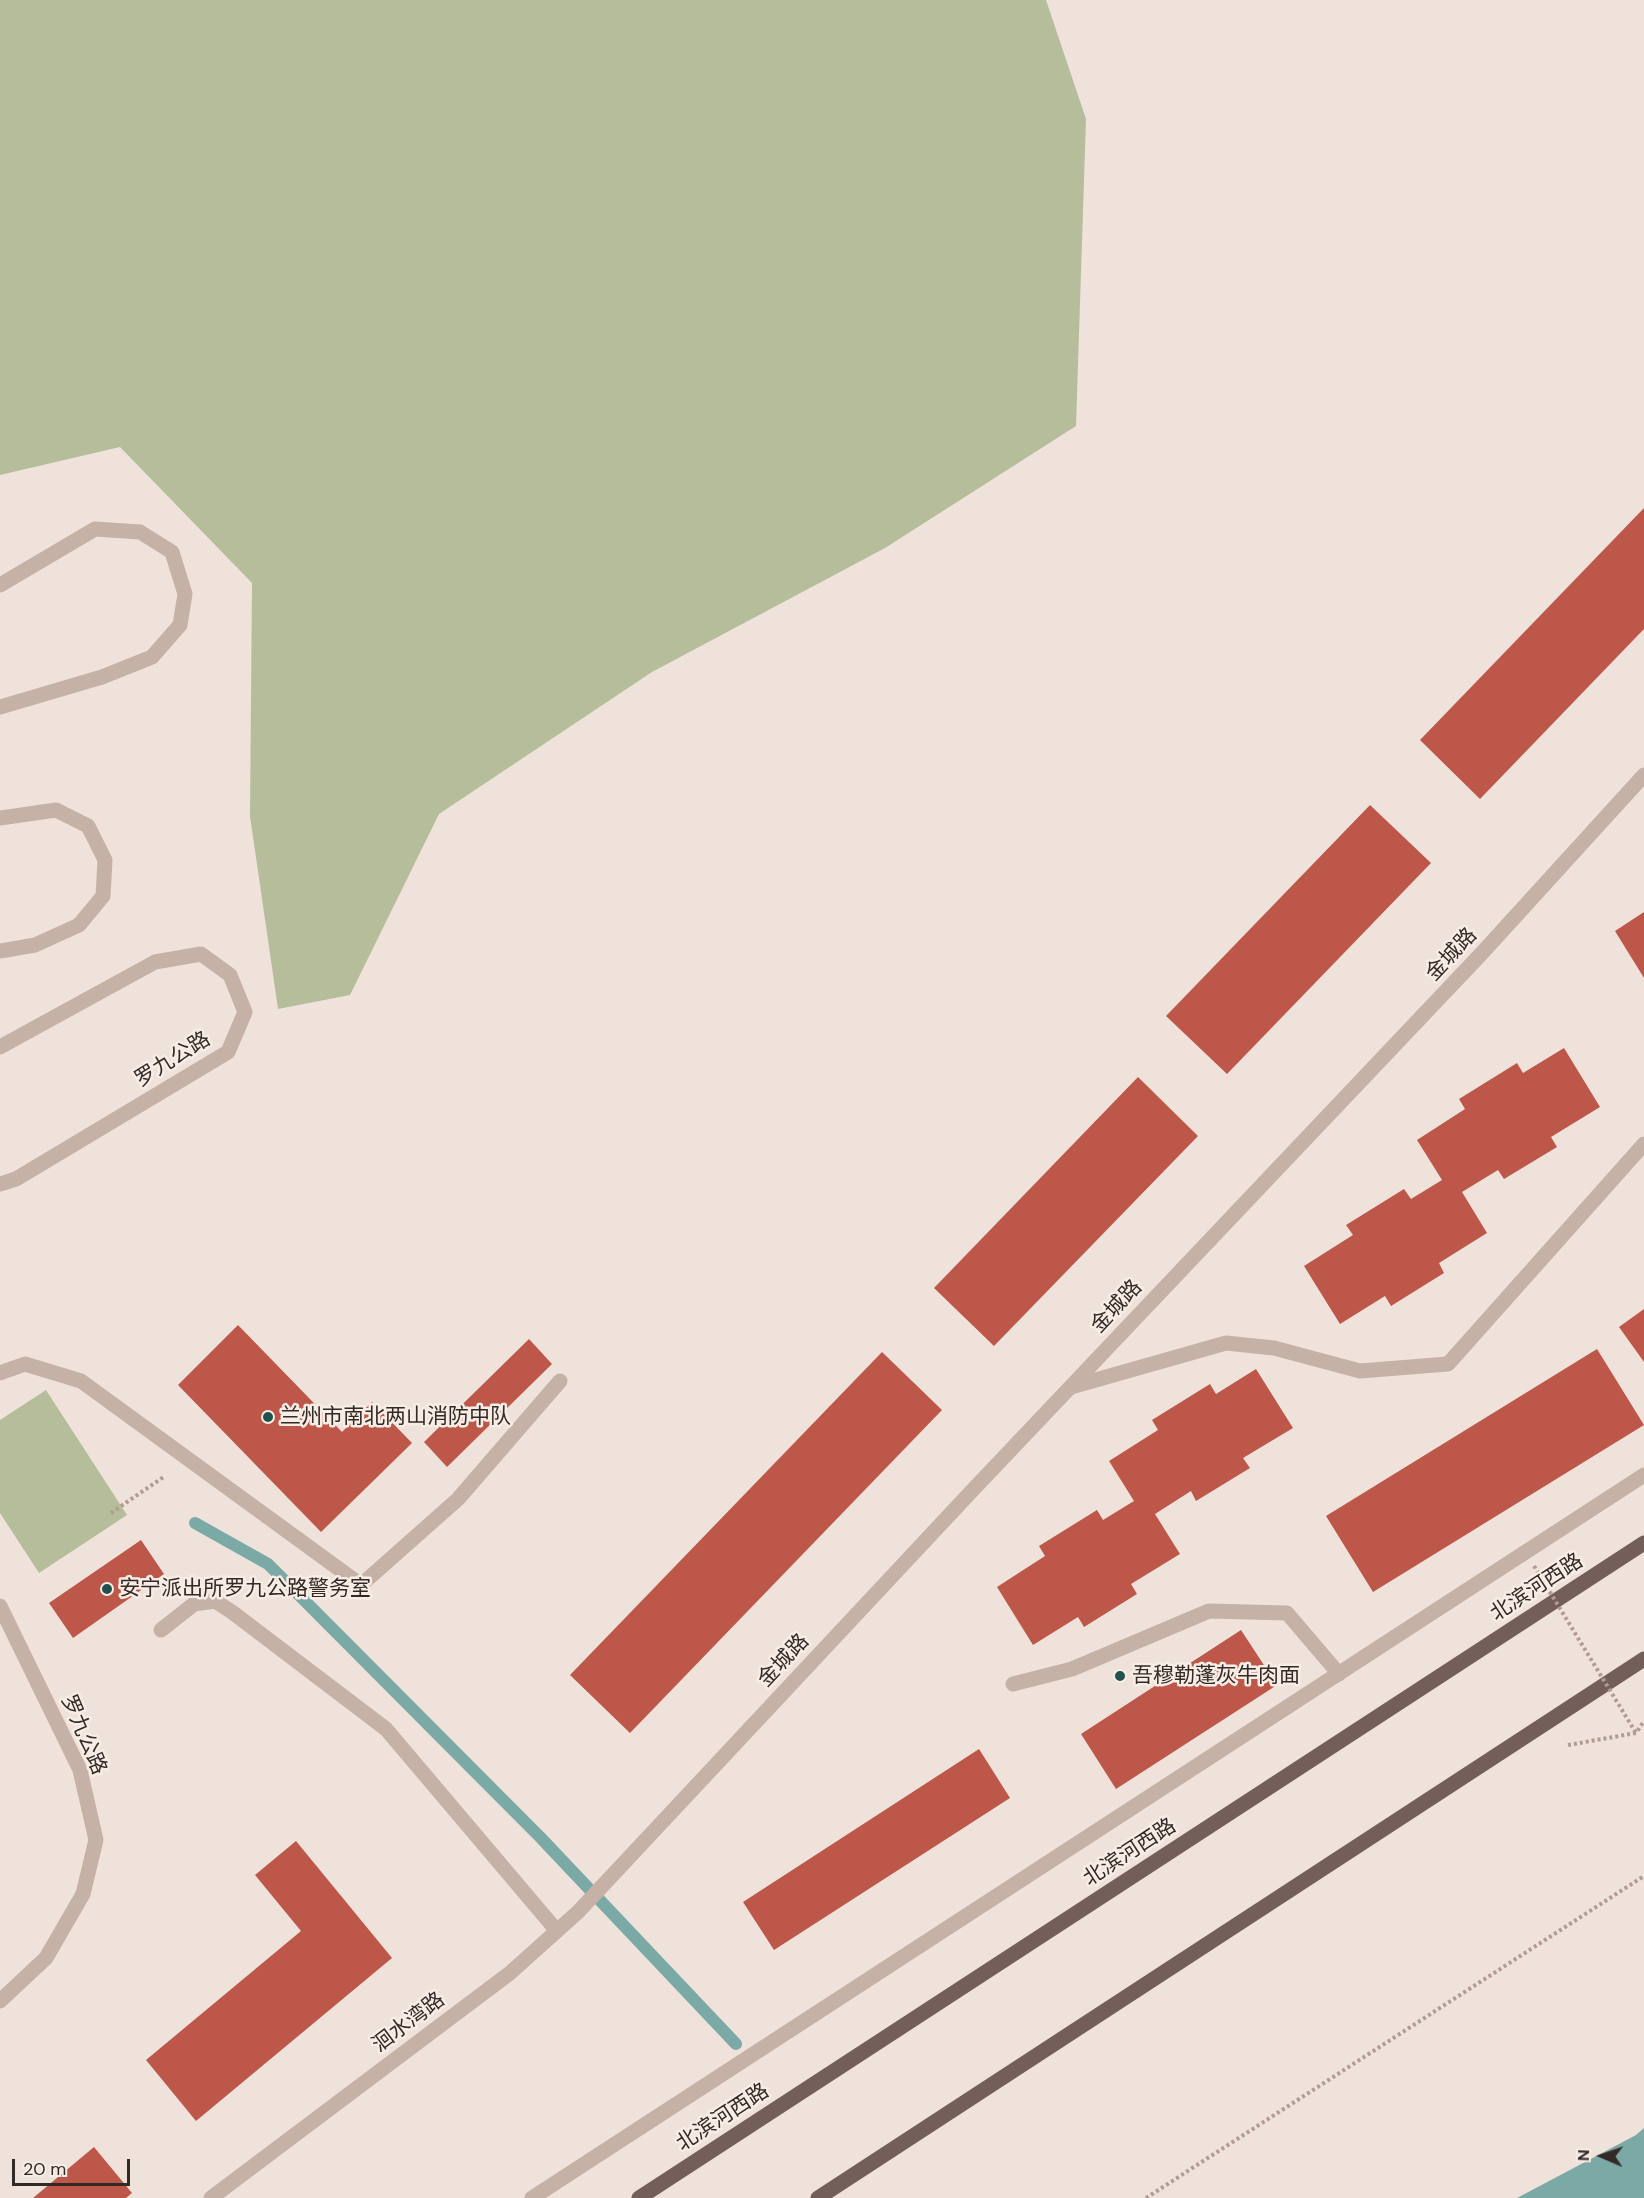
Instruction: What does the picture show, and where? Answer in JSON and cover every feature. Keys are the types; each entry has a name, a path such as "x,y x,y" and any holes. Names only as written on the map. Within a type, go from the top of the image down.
{"main road":[{"name":"北滨河西路","path":"639,2198 1644,1543"},
{"path":"818,2198 1644,1659"}],"street":[{"path":"0,585 95,529 140,532 172,552 185,594 180,625 152,657 102,677 0,707"},
{"name":"金城路","path":"620,1868 1482,953 1644,775"},
{"path":"0,818 56,810 88,826 105,860 103,896 79,925 35,945 0,951"},
{"name":"罗九公路","path":"0,1047 155,962 201,954 230,975 245,1012 228,1052 16,1179 0,1185"},
{"path":"1070,1388 1226,1343 1274,1348 1360,1371 1448,1364 1644,1144"},
{"path":"0,1373 25,1364 81,1381 361,1586 458,1499 560,1381"},
{"path":"532,2198 1644,1474"},
{"path":"161,1630 194,1604 215,1601 359,1708 386,1729 557,1931"},
{"name":"罗九公路","path":"0,1606 80,1770 96,1840 83,1894 78,1903 45,1958 0,2001"},
{"path":"1013,1684 1072,1669 1209,1611 1287,1613 1339,1674"},
{"name":"洄水湾路","path":"211,2198 510,1973 578,1912 620,1868"}],"path":[{"path":"111,1513 188,1460"},
{"path":"1534,1566 1636,1733"},
{"path":"1146,2198 1644,1876"}],"green space":[{"path":"0,0 1046,0 1086,119 1076,426 885,548 652,672 439,814 350,995 278,1009 250,816 252,583 120,447 0,475"},
{"path":"46,1390 127,1515 39,1573 0,1513 0,1420"}],"water":[{"path":"1644,2128 1644,2198 1517,2198 1636,2135"}],"building":[{"path":"1644,508 1644,629 1480,799 1420,740"},
{"path":"1370,805 1431,863 1227,1074 1166,1016"},
{"path":"1644,912 1644,978 1615,931"},
{"path":"1564,1048 1600,1107 1551,1137 1557,1147 1504,1179 1498,1170 1462,1192 1487,1233 1439,1263 1444,1273 1391,1306 1385,1296 1340,1324 1304,1266 1353,1235 1346,1225 1404,1189 1411,1199 1442,1180 1417,1140 1465,1109 1459,1099 1517,1063 1523,1073"},
{"path":"1138,1077 1198,1136 994,1346 934,1288"},
{"path":"1644,1309 1644,1362 1619,1327"},
{"name":"兰州市南北两山消防中队","path":"238,1325 342,1432 372,1402 412,1443 321,1532 178,1385"},
{"path":"529,1339 552,1364 447,1467 424,1442"},
{"path":"1597,1349 1644,1425 1373,1592 1326,1516"},
{"path":"882,1352 942,1410 630,1733 570,1675"},
{"path":"1256,1369 1293,1428 1243,1458 1250,1468 1196,1501 1191,1491 1155,1514 1180,1554 1131,1584 1137,1594 1084,1627 1078,1617 1033,1645 997,1587 1045,1556 1039,1546 1097,1510 1103,1520 1134,1501 1109,1461 1158,1430 1152,1420 1210,1384 1216,1394"},
{"name":"安宁派出所罗九公路警务室","path":"141,1540 164,1574 73,1638 49,1603"},
{"path":"1241,1630 1277,1685 1116,1789 1081,1734"},
{"path":"979,1749 1010,1798 774,1950 743,1902"},
{"path":"296,1841 392,1958 196,2121 146,2060 301,1931 255,1875"},
{"path":"94,2147 132,2193 126,2198 33,2198"}],"waterway":[{"path":"195,1523 268,1564 540,1837 736,2044"}],"place":[{"name":"兰州市南北两山消防中队","path":"268,1417"},
{"name":"安宁派出所罗九公路警务室","path":"107,1589"},
{"name":"吾穆勒蓬灰牛肉面","path":"1120,1676"}]}
